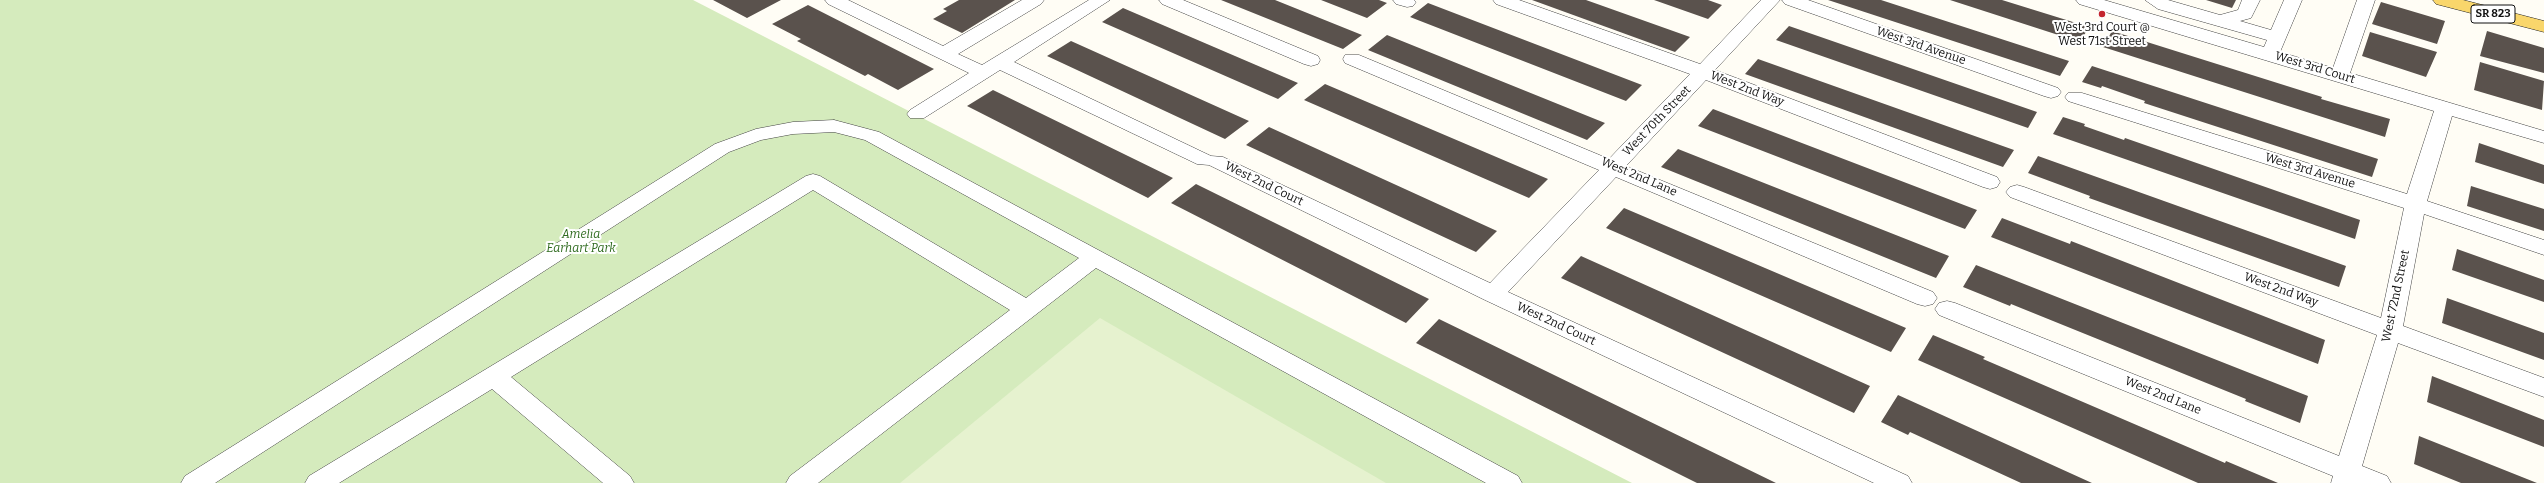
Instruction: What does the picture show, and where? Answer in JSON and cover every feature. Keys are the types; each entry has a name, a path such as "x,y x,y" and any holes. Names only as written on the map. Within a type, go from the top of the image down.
{"main road":[{"name":"SR 823","path":"2442,0 2544,27"},
{"name":"SR 823","path":"2492,0 2544,14"}],"street":[{"path":"834,0 983,73"},
{"path":"944,54 1035,0"},
{"path":"916,114 1101,0"},
{"path":"1168,0 1311,60"},
{"name":"West 2nd Way","path":"1502,0 1703,72 1990,182"},
{"name":"West 70th Street","path":"1493,294 1771,0"},
{"name":"West 3rd Avenue","path":"1790,0 2052,92"},
{"path":"2154,0 2164,5 2277,37"},
{"path":"2220,21 2245,14 2251,0"},
{"path":"2270,55 2293,0"},
{"path":"2340,76 2366,0"},
{"name":"West 3rd Court","path":"2095,1 2544,137"},
{"name":"West 2nd Lane","path":"1352,59 1925,298"},
{"name":"West 2nd Court","path":"1000,63 1899,483"},
{"name":"West 3rd Avenue","path":"2075,97 2414,204 2544,248"},
{"name":"West 72nd Street","path":"2346,477 2390,331 2414,204 2445,108"},
{"path":"194,483 722,148 756,135 793,128 834,126 872,136 1509,483"},
{"path":"318,483 813,181 1027,309"},
{"name":"West 2nd Way","path":"2018,192 2544,388"},
{"path":"799,483 1095,257"},
{"name":"West 2nd Lane","path":"1948,309 2346,477 2378,483"},
{"path":"493,376 621,483"}],"green space":[{"name":"Amelia Earhart Park","path":"0,0 693,0 1632,483 0,483"},
{"path":"1100,318 1386,483 900,483"}],"building":[{"path":"713,0 781,0 747,18"},
{"path":"959,0 1015,0 962,33 933,19 947,11 943,9"},
{"path":"1221,0 1275,0 1362,35 1343,49"},
{"path":"1321,0 1379,0 1387,3 1367,18"},
{"path":"1532,0 1586,0 1690,37 1675,52"},
{"path":"1654,0 1708,0 1722,5 1708,19"},
{"path":"1828,0 1881,0 2069,61 2060,76"},
{"path":"1950,0 2002,0 2089,27 2080,42"},
{"path":"2206,0 2236,0 2232,8"},
{"path":"2381,2 2445,21 2437,44 2372,24"},
{"path":"1428,3 1642,85 1626,101 1410,17"},
{"path":"808,5 934,69 898,90 868,74 865,76 797,41 801,39 772,24"},
{"path":"1123,8 1298,83 1278,99 1102,22"},
{"path":"1789,26 2037,112 2028,128 1776,40"},
{"path":"2112,31 2322,97 2321,99 2390,119 2385,137 2103,47"},
{"path":"2487,31 2544,48 2544,73 2480,56"},
{"path":"2370,32 2437,52 2426,77 2362,56"},
{"path":"1387,35 1605,123 1587,140 1368,50"},
{"path":"1071,41 1249,121 1225,139 1047,56"},
{"path":"1758,59 2014,150 2003,167 1745,74"},
{"path":"2480,62 2544,81 2542,110 2474,90"},
{"path":"2092,66 2378,159 2372,177 2144,103 2145,101 2102,86 2101,88 2082,82"},
{"path":"1325,84 1548,179 1529,198 1304,100"},
{"path":"993,90 1173,178 1148,198 967,106"},
{"path":"1713,109 1977,210 1965,229 1698,126"},
{"path":"2063,117 2085,124 2084,126 2124,140 2125,138 2360,220 2355,239 2053,134"},
{"path":"1269,127 1497,231 1476,252 1246,145"},
{"path":"2479,143 2544,165 2544,184 2475,162"},
{"path":"1678,149 1949,256 1936,278 1661,167"},
{"path":"2038,156 2346,266 2339,287 2089,198 2090,196 2028,173"},
{"path":"1196,184 1429,299 1406,323 1171,203"},
{"path":"2471,186 2544,209 2544,231 2467,206"},
{"path":"1624,208 1906,328 1891,352 1606,228"},
{"path":"2002,218 2070,244 2071,241 2325,340 2318,364 1991,237"},
{"path":"2457,249 2544,280 2544,302 2452,270"},
{"path":"1581,256 1870,386 1854,413 1561,278"},
{"path":"1976,265 2308,396 2300,423 2245,401 2246,399 2011,304 2010,306 1963,287"},
{"path":"2447,298 2544,333 2544,360 2442,323"},
{"path":"1439,319 1776,483 1697,483 1416,343"},
{"path":"1933,335 1985,357 1983,359 2225,463 2226,461 2278,483 2198,483 1918,360"},
{"path":"2432,376 2544,420 2544,447 2427,402"},
{"path":"1898,395 2092,483 2021,483 1910,432 1908,435 1881,422"},
{"path":"2419,436 2537,483 2461,483 2414,464"}],"place":[{"name":"West 3rd Court @ West 71st Street","path":"2102,14"}]}
